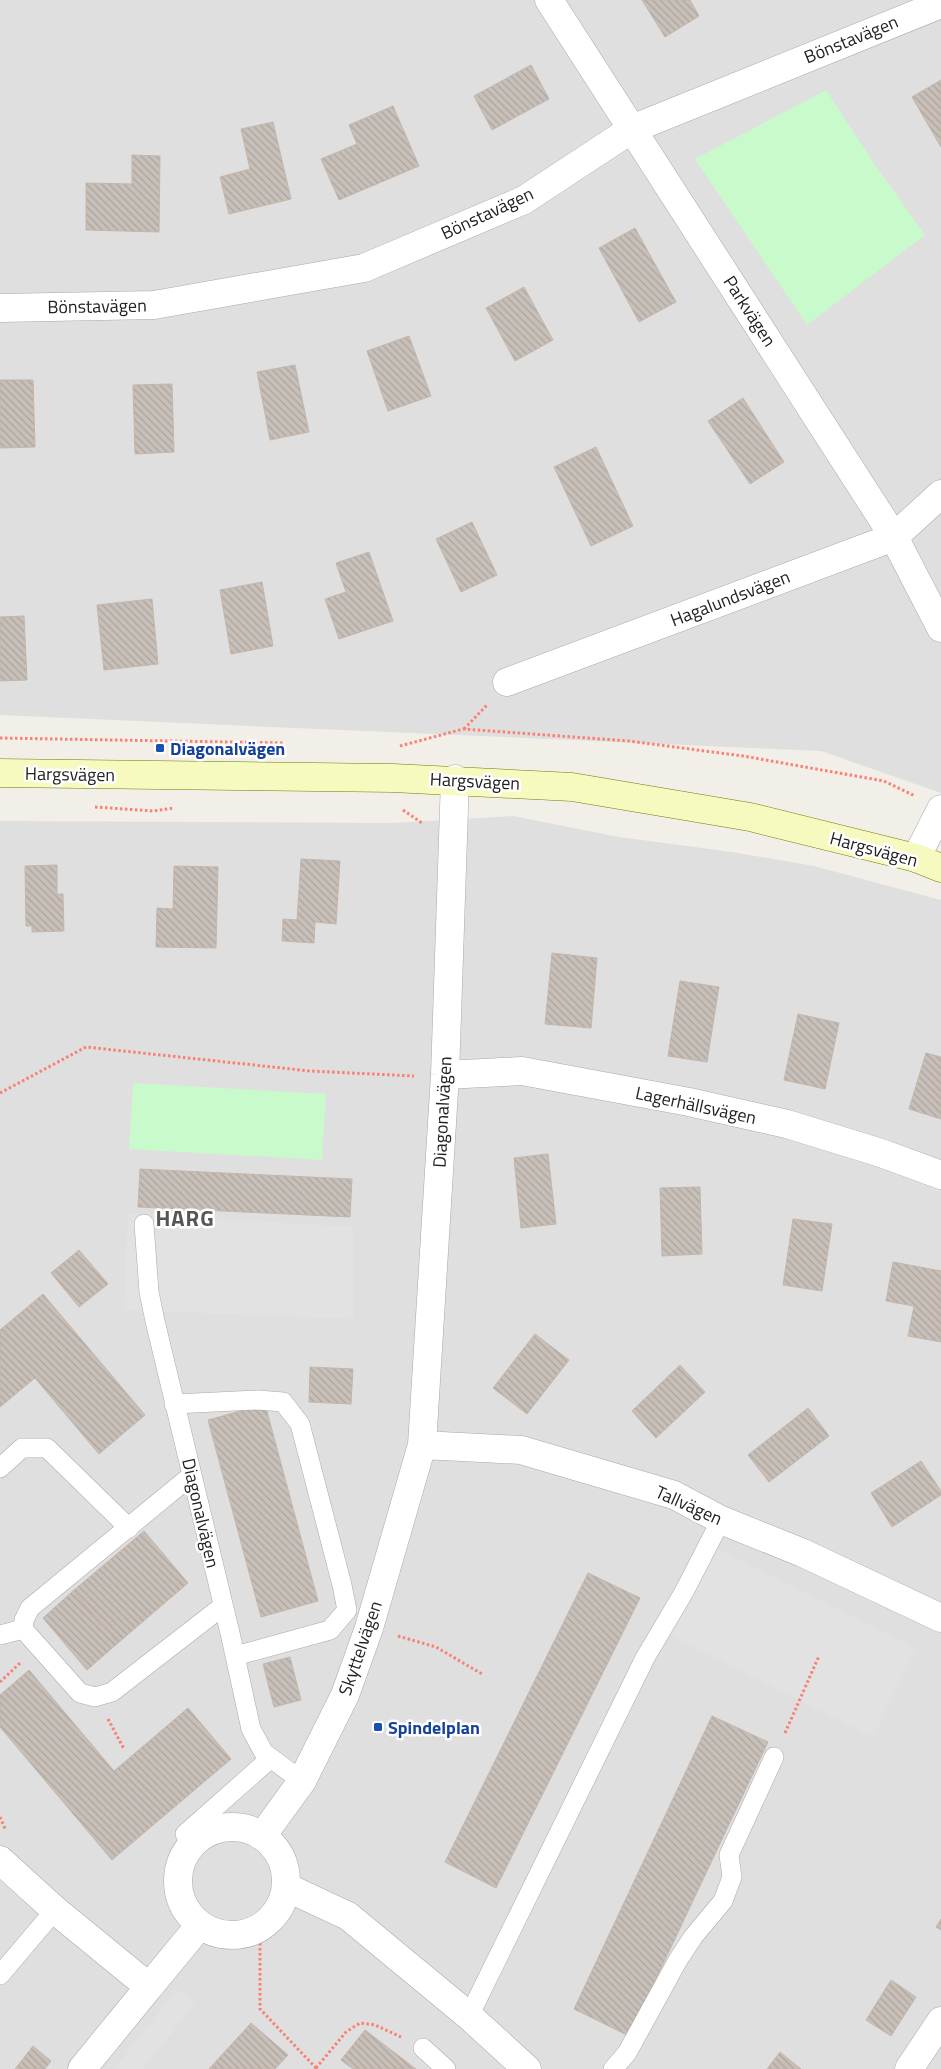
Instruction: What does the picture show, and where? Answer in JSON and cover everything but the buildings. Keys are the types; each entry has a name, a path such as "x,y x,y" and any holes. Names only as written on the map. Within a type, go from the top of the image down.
{"street":[{"name":"Parkvägen","path":"550,0 894,537 941,628"},
{"name":"Bönstavägen","path":"0,308 154,305 364,268 524,200 632,129 941,4"},
{"name":"Hagalundsvägen","path":"507,682 894,537 941,494"},
{"name":"Hargsvägen","path":"0,773 455,780 572,786 740,815 916,858 941,868"},
{"name":"Diagonalvägen","path":"422,1445 445,1075 455,780"},
{"path":"916,858 941,810"},
{"name":"Lagerhällsvägen","path":"445,1075 522,1072 689,1102 787,1124 881,1153 941,1175"},
{"name":"Tallvägen","path":"422,1445 521,1450 674,1494 721,1520 803,1553 941,1618"},
{"name":"Skyttelvägen","path":"262,1836 302,1781 345,1695 369,1628 422,1445"},
{"path":"226,1827 245,1828 262,1836 273,1846 281,1858 286,1887 282,1903 273,1917 260,1928 245,1934 230,1936 214,1932 200,1925 188,1912 179,1895 178,1877 182,1859 193,1843 208,1832 226,1827"},
{"path":"0,1860 55,1910 149,1986"},
{"path":"286,1887 348,1916 468,2016 527,2069"},
{"path":"82,2069 200,1925"},
{"path":"909,2069 941,2021"}],"lane":[{"name":"Diagonalvägen","path":"144,1224 149,1292 251,1729 264,1753 302,1781"},
{"path":"174,1404 258,1400 283,1402 300,1424 342,1585 347,1610 330,1630 235,1656"},
{"path":"0,1468 22,1448 47,1448 129,1528"},
{"path":"192,1475 30,1608 24,1620 23,1629 80,1693 95,1697 112,1692 223,1606"},
{"path":"468,2016 645,1658 684,1592 721,1520"},
{"path":"0,1635 23,1629"},
{"path":"613,2069 627,2053 678,1960 693,1937 723,1901 732,1877 729,1855 774,1757"},
{"path":"185,1834 271,1758"},
{"path":"0,1975 55,1910"},
{"path":"423,2048 446,2069"}],"path":[{"path":"397,747 463,729 630,741 742,756 884,781 917,797"},
{"path":"0,738 287,744"},
{"path":"89,807 153,811 182,807"},
{"path":"401,809 425,825"},
{"path":"0,1093 86,1047 310,1071 418,1076 445,1075"},
{"path":"369,1628 436,1647 482,1674"},
{"path":"774,1757 819,1656"},
{"path":"95,1697 124,1749"},
{"path":"260,1928 260,2009 316,2068 346,2032 360,2023 375,2025 423,2048"}],"shaded area":[{"path":"0,0 941,0 941,793 821,751 0,715"},
{"path":"513,816 619,837 732,852 814,866 941,900 941,2069 0,2069 0,821 391,823"},
{"path":"128,1213 353,1227 353,1319 124,1310"},
{"path":"711,1545 917,1648 873,1737 666,1633"},
{"path":"177,1989 195,2003 143,2069 114,2069"}],"green space":[{"path":"826,90 873,162 925,235 807,325 695,159"},
{"path":"133,1083 326,1094 322,1160 129,1149"}],"place":[{"name":"Diagonalvägen","path":"160,748"},
{"name":"Spindelplan","path":"378,1727"}],"district":[{"name":"HARG","path":"185,1218"}]}
